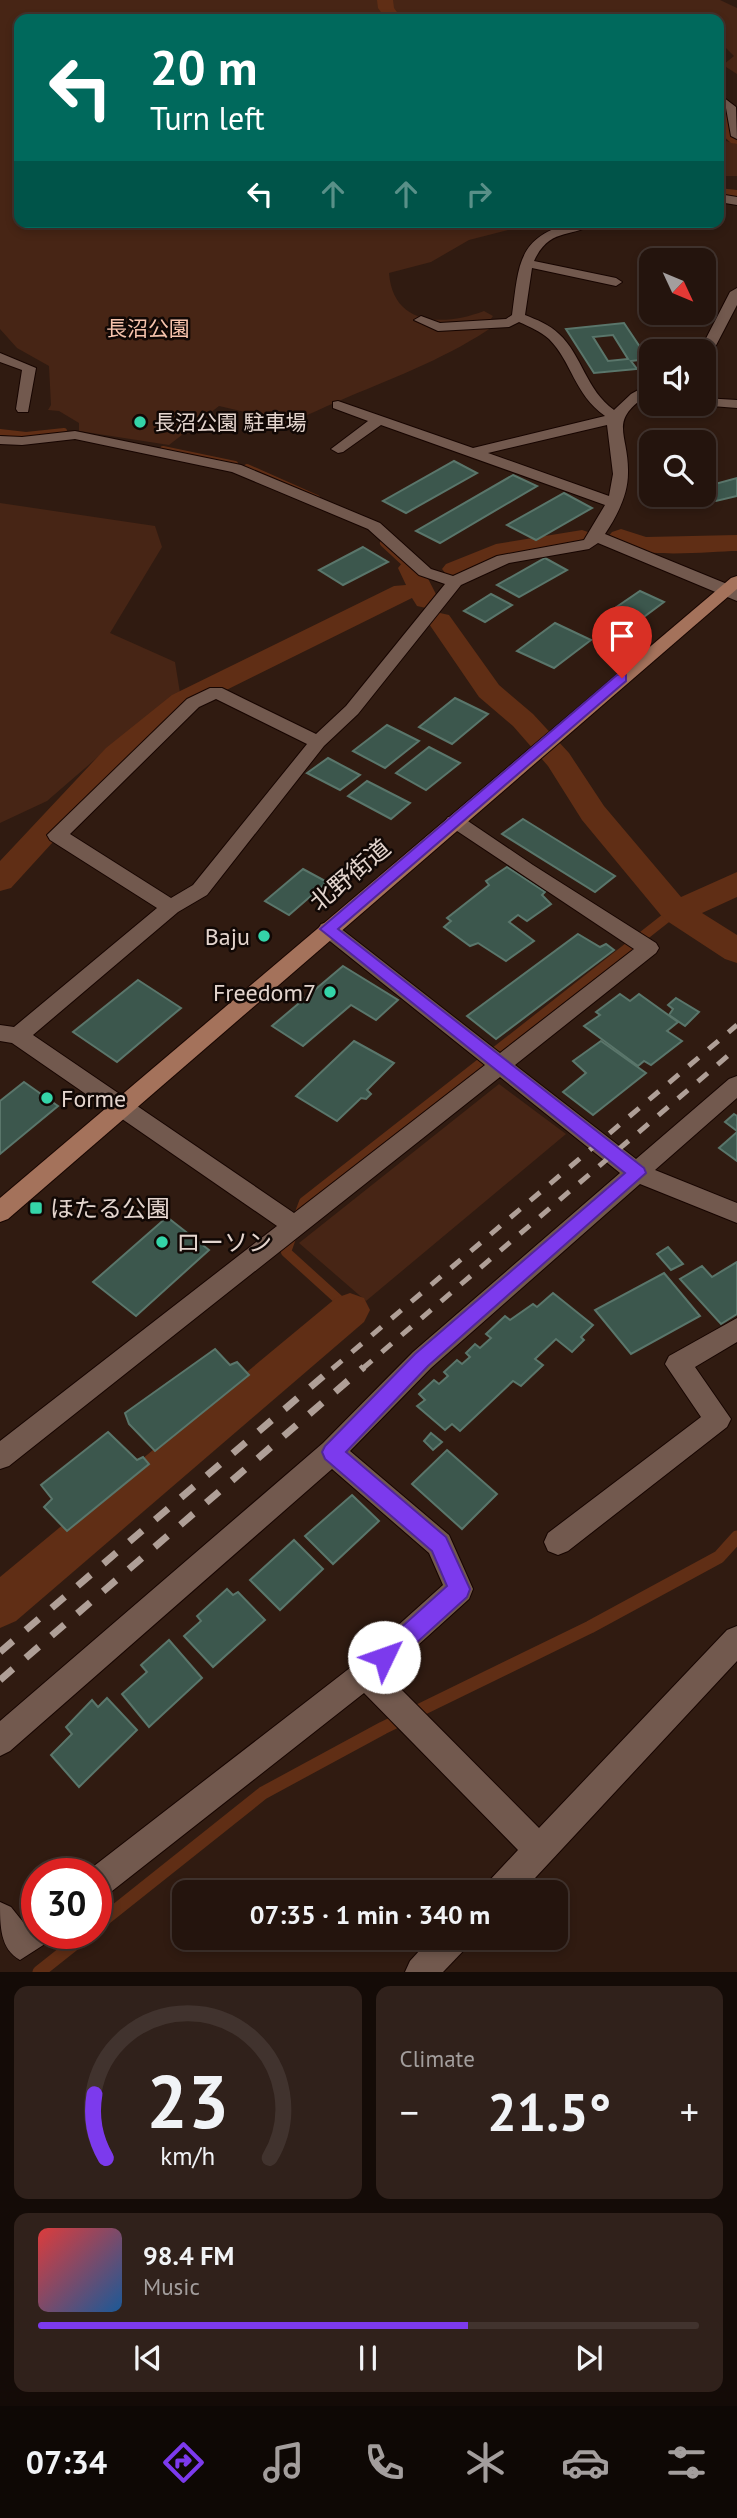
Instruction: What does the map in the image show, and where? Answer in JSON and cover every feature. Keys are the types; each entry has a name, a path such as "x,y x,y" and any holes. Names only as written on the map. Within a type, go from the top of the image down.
{"main road":[{"name":"北野街道","path":"0,1212 455,821 733,589"}],"street":[{"path":"724,101 731,107 737,136"},
{"path":"421,320 438,327 509,323 518,317 526,263 538,243 547,235 571,228"},
{"path":"526,263 616,282"},
{"path":"712,339 737,292"},
{"path":"518,317 541,327 556,338 594,402 616,418"},
{"path":"0,357 30,368 23,409"},
{"path":"295,1226 124,1107 9,1035 171,907 200,890 318,742 352,710 455,582 470,572 504,558 589,544 596,536 619,487 621,467 614,430 616,418 639,394"},
{"path":"634,397 639,397"},
{"path":"716,403 737,404"},
{"path":"338,405 612,502"},
{"path":"474,452 616,418"},
{"path":"338,449 380,419"},
{"path":"63,422 71,425 75,435"},
{"path":"0,440 22,441 75,435 141,446 236,468 374,526 425,572 455,582"},
{"path":"596,536 733,589"},
{"path":"171,907 57,835 193,703 216,692 318,742"},
{"path":"0,1457 649,948 526,870 455,821"},
{"path":"328,929 637,1173 732,1205"},
{"path":"0,1741 332,1452 422,1360 737,1085"},
{"path":"558,1542 718,1419 678,1364 737,1328"},
{"path":"112,1872 365,1674 459,1589 439,1544 332,1452"},
{"path":"511,1880 737,1640"},
{"path":"365,1674 540,1850"},
{"path":"0,1918 21,1943"},
{"path":"421,1972 442,1950"}],"green space":[{"name":"長沼公園","path":"0,0 720,0 737,8 737,74 724,66 734,56 724,46 724,14 14,14 14,228 516,228 469,240 431,262 389,273 393,291 400,304 411,313 438,320 484,311 493,316 486,326 495,325 424,365 289,422 219,406 169,445 79,431 79,423 59,411 48,410 51,405 49,366 17,348 0,329"},
{"path":"724,140 737,144 737,176 724,176"},
{"path":"0,503 155,526 162,547 110,633 175,662 180,693 107,749 47,801 0,823"},
{"path":"499,1084 566,1134 366,1301 299,1243"}],"building":[{"path":"624,323 639,346 639,360 631,361 637,369 594,373 566,329","holes":["613,335 628,359 608,361 593,337"]},
{"path":"454,461 477,473 406,513 383,501"},
{"path":"513,475 537,486 440,543 416,531"},
{"path":"737,478 737,496 716,501 716,484"},
{"path":"564,493 592,508 536,540 507,525"},
{"path":"363,547 388,562 343,585 319,570"},
{"path":"545,558 567,570 519,597 497,585"},
{"path":"640,591 664,602 637,622 612,610"},
{"path":"491,594 512,605 485,622 464,611"},
{"path":"555,623 591,640 554,668 517,651"},
{"path":"455,698 488,714 452,744 419,727"},
{"path":"387,725 419,741 385,768 353,751"},
{"path":"429,747 460,763 426,790 396,773"},
{"path":"328,758 360,775 340,790 307,773"},
{"path":"367,781 410,803 391,819 348,796"},
{"path":"523,819 615,876 595,892 502,834"},
{"path":"507,867 545,892 542,895 551,904 527,921 518,915 509,922 534,941 506,961 478,943 470,946 444,927 451,921 447,918 489,885 486,881"},
{"path":"303,869 327,882 289,915 265,901"},
{"path":"578,934 600,947 606,944 614,950 496,1039 467,1016"},
{"path":"343,966 398,1000 376,1020 351,1005 303,1046 272,1026"},
{"path":"138,980 181,1008 117,1062 73,1032"},
{"path":"620,994 630,1001 639,994 678,1022 667,1031 682,1041 651,1065 644,1061 638,1066 584,1026 600,1015 596,1012"},
{"path":"676,998 699,1012 685,1026 669,1015 673,1009 668,1005"},
{"path":"354,1041 394,1063 367,1090 371,1094 366,1099 361,1098 337,1121 296,1096"},
{"path":"601,1041 646,1073 593,1115 563,1092 586,1073 573,1061"},
{"path":"24,1082 58,1106 0,1154 0,1101"},
{"path":"734,1114 737,1116 737,1131 725,1122"},
{"path":"737,1132 737,1161 719,1148"},
{"path":"167,1217 209,1250 136,1316 93,1282"},
{"path":"668,1247 683,1264 671,1270 657,1254"},
{"path":"737,1262 737,1314 721,1324 680,1279 702,1266 712,1277"},
{"path":"664,1273 700,1316 631,1354 595,1310"},
{"path":"553,1293 593,1325 581,1337 584,1340 572,1352 556,1339 535,1359 543,1365 521,1386 513,1381 460,1431 452,1424 445,1430 417,1406 425,1400 419,1394 434,1380 439,1384 448,1376 444,1372 457,1360 462,1364 470,1357 466,1353 475,1344 480,1348 491,1338 486,1334 505,1316 510,1320 533,1304 537,1307"},
{"path":"215,1349 230,1365 237,1362 249,1375 155,1451 129,1424 125,1413"},
{"path":"108,1432 137,1460 143,1457 149,1464 67,1531 44,1507 52,1499 41,1485"},
{"path":"431,1433 442,1442 433,1450 424,1441"},
{"path":"447,1450 497,1494 462,1529 412,1484"},
{"path":"352,1495 379,1521 333,1564 305,1536"},
{"path":"294,1540 323,1569 280,1610 250,1580"},
{"path":"227,1589 233,1595 238,1592 265,1620 213,1667 184,1636 201,1621 197,1616"},
{"path":"169,1640 202,1678 149,1727 122,1694 147,1672 141,1665"},
{"path":"107,1698 137,1730 79,1787 51,1755 72,1734 66,1727 92,1700 98,1707"}],"waterway":[{"path":"385,0 390,14"},
{"path":"724,120 728,132 737,139"},
{"path":"724,195 737,196"},
{"path":"0,432 26,435 64,431"},
{"path":"163,449 235,464"},
{"path":"247,467 317,498"},
{"path":"621,537 643,545 737,543"},
{"path":"455,569 496,552 582,538"},
{"path":"384,543 411,568"},
{"path":"411,568 426,600"},
{"path":"0,880 116,755 182,701 403,592"},
{"path":"440,621 489,691 523,720 559,760 593,813 675,911"},
{"path":"675,911 706,900 737,883"},
{"path":"298,1218 304,1202 675,911"},
{"path":"675,911 737,951"},
{"path":"293,1232 286,1252 350,1310"},
{"path":"0,1606 350,1310"},
{"path":"112,1913 263,1793 383,1728 590,1627 719,1557 737,1537"},
{"path":"39,1972 68,1949"}],"railway":[{"path":"332,1369 737,1025"},
{"path":"362,1369 737,1048"},
{"path":"0,1652 334,1367"},
{"path":"0,1680 364,1367"}],"place":[{"name":"長沼公園 駐車場","path":"140,422"},
{"name":"Baju","path":"264,936"},
{"name":"Freedom7","path":"330,992"},
{"name":"Forme","path":"47,1098"},
{"name":"ほたる公園","path":"36,1208"},
{"name":"ローソン","path":"162,1242"}],"route":[{"path":"384,1657 459,1589 439,1544 332,1452 422,1360 637,1173 328,929 622,678"}]}
